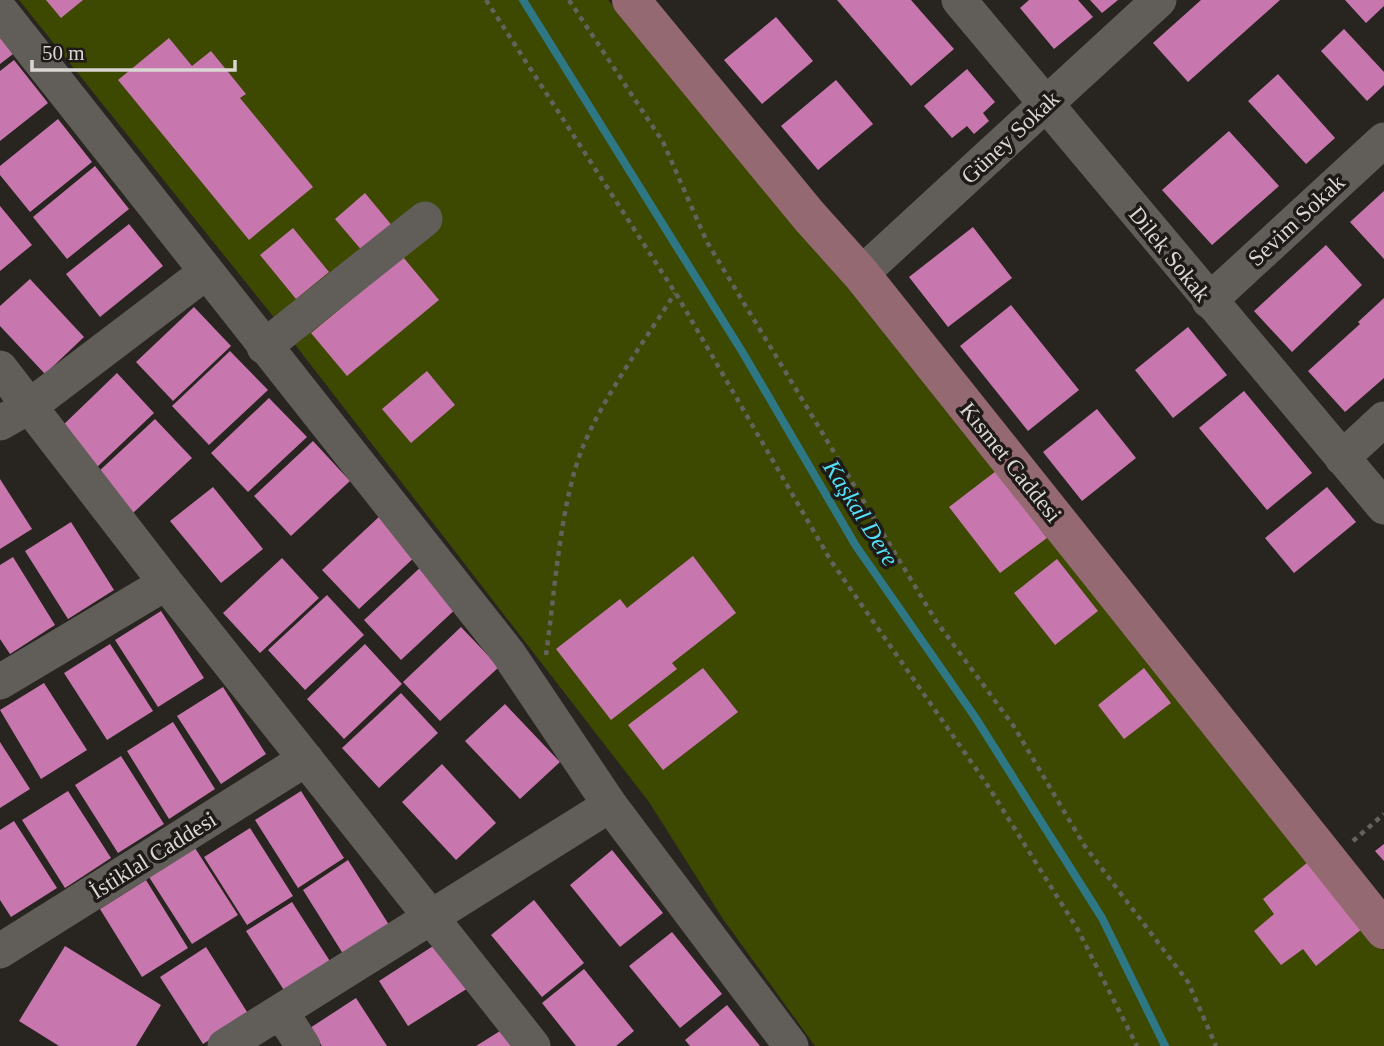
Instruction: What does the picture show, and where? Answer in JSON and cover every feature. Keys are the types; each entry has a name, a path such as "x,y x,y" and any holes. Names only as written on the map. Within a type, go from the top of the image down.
{"main road":[{"name":"Kısmet Caddesi","path":"631,0 861,274 1384,930"}],"street":[{"name":"Dilek Sokak","path":"959,0 1384,507"},
{"name":"Güney Sokak","path":"861,274 1159,0"},
{"path":"0,10 205,273 508,653 610,804 791,1046"},
{"name":"Sevim Sokak","path":"1209,301 1384,140"},
{"path":"264,347 425,219"},
{"path":"0,424 30,406 205,273"},
{"path":"0,368 166,583 533,1046"},
{"path":"1342,458 1384,419"},
{"path":"0,682 166,583"},
{"name":"İstiklal Caddesi","path":"0,951 306,758"},
{"path":"225,1046 431,914 610,804"},
{"path":"281,1012 303,1046"}],"path":[{"path":"486,0 675,293 831,561 988,786 1078,930 1137,1046"},
{"path":"569,0 663,142 707,242 936,621 1013,725 1084,845 1188,982 1216,1046"},
{"path":"540,700 571,483 584,444 611,394 675,293"},
{"path":"1329,861 1384,814"}],"green space":[{"path":"19,0 608,0 870,314 1384,951 1384,1046 815,1046 723,919 649,802 276,320"}],"building":[{"path":"46,0 83,0 61,18"},
{"path":"837,0 911,0 954,49 911,86"},
{"path":"1029,0 1078,0 1093,17 1054,49 1020,8"},
{"path":"1090,0 1118,0 1102,13"},
{"path":"1201,0 1280,0 1188,82 1153,43"},
{"path":"1345,0 1384,0 1384,6 1366,23"},
{"path":"776,17 813,61 762,104 724,60"},
{"path":"1344,29 1384,72 1384,85 1367,101 1321,51"},
{"path":"0,37 13,54 0,64"},
{"path":"169,38 192,66 211,51 246,94 240,98 313,187 249,240 118,80"},
{"path":"14,60 48,103 0,141 0,71"},
{"path":"967,69 995,102 983,113 989,121 974,134 967,126 952,138 924,106"},
{"path":"1278,74 1335,138 1306,164 1248,101"},
{"path":"836,80 873,124 818,170 781,126"},
{"path":"58,119 92,162 30,212 0,175 0,166"},
{"path":"1229,131 1279,186 1212,245 1162,190"},
{"path":"95,166 129,209 67,259 33,217"},
{"path":"1384,191 1384,259 1350,222"},
{"path":"365,193 394,228 364,253 335,219"},
{"path":"0,206 32,245 0,271"},
{"path":"129,224 163,266 100,317 66,274"},
{"path":"973,227 1012,278 948,327 909,277"},
{"path":"293,228 329,272 296,299 260,255"},
{"path":"1326,245 1362,285 1292,352 1254,311"},
{"path":"403,257 439,300 347,376 311,333"},
{"path":"30,279 84,337 45,374 0,326 0,306"},
{"path":"1384,298 1384,378 1345,412 1308,371 1360,324 1358,322"},
{"path":"1011,305 1079,390 1028,431 960,346"},
{"path":"194,307 231,346 173,401 136,362"},
{"path":"1188,327 1227,375 1173,418 1135,370"},
{"path":"230,351 268,390 209,445 172,406"},
{"path":"427,371 455,405 411,443 382,409"},
{"path":"117,373 154,413 96,468 59,429"},
{"path":"1244,391 1312,473 1267,510 1199,428"},
{"path":"269,398 307,437 248,492 211,453"},
{"path":"1097,409 1136,458 1082,501 1043,452"},
{"path":"155,419 192,458 133,513 96,474"},
{"path":"313,441 350,481 291,536 254,496"},
{"path":"996,471 1047,538 1000,573 949,507"},
{"path":"0,479 32,529 0,549"},
{"path":"213,487 263,549 221,583 170,521"},
{"path":"1327,487 1356,522 1294,573 1265,538"},
{"path":"381,515 418,554 359,609 322,570"},
{"path":"71,522 114,590 68,619 25,551"},
{"path":"693,556 736,613 672,663 677,669 611,720 556,649 620,599 627,608"},
{"path":"13,557 55,625 10,654 0,639 0,565"},
{"path":"282,558 319,598 260,653 223,613"},
{"path":"1057,559 1098,611 1055,645 1014,593"},
{"path":"423,565 460,605 401,660 364,620"},
{"path":"327,595 364,635 305,690 268,650"},
{"path":"161,611 204,678 158,707 115,640"},
{"path":"461,627 499,667 440,721 403,682"},
{"path":"110,644 153,711 107,740 64,673"},
{"path":"365,644 402,684 344,739 307,699"},
{"path":"703,668 738,712 663,770 628,725"},
{"path":"1144,668 1171,703 1124,739 1098,705"},
{"path":"44,683 87,750 41,779 0,710"},
{"path":"223,687 266,754 221,784 177,716"},
{"path":"401,693 438,733 379,788 342,748"},
{"path":"505,704 560,762 520,799 465,741"},
{"path":"173,722 215,789 169,819 127,751"},
{"path":"0,742 30,789 0,808"},
{"path":"121,756 164,824 118,853 75,785"},
{"path":"442,764 496,823 456,860 402,802"},
{"path":"68,791 111,858 65,888 22,820"},
{"path":"301,791 344,858 298,888 255,820"},
{"path":"14,821 57,888 11,917 0,900 0,830"},
{"path":"250,828 293,896 247,925 204,857"},
{"path":"1384,844 1384,861 1375,851"},
{"path":"195,848 238,915 192,944 149,877"},
{"path":"612,850 663,913 620,947 570,885"},
{"path":"348,860 391,928 345,957 303,890"},
{"path":"1308,862 1362,929 1316,966 1303,949 1281,965 1254,931 1274,914 1263,899"},
{"path":"146,880 188,948 142,977 100,909"},
{"path":"534,900 584,963 542,997 491,935"},
{"path":"292,902 335,969 289,998 246,931"},
{"path":"672,932 722,994 680,1028 629,966"},
{"path":"447,937 476,983 408,1026 379,981"},
{"path":"65,946 161,1005 136,1046 59,1046 19,1021"},
{"path":"206,947 249,1015 203,1044 160,977"},
{"path":"584,969 634,1031 616,1046 576,1046 542,1003"},
{"path":"356,998 387,1046 322,1046 310,1028"},
{"path":"727,1005 760,1046 690,1046 685,1040"},
{"path":"511,1024 525,1046 476,1046"}],"waterway":[{"name":"Kaşkal Dere","path":"523,0 743,353 856,546 975,717 1102,918 1165,1046"}]}
